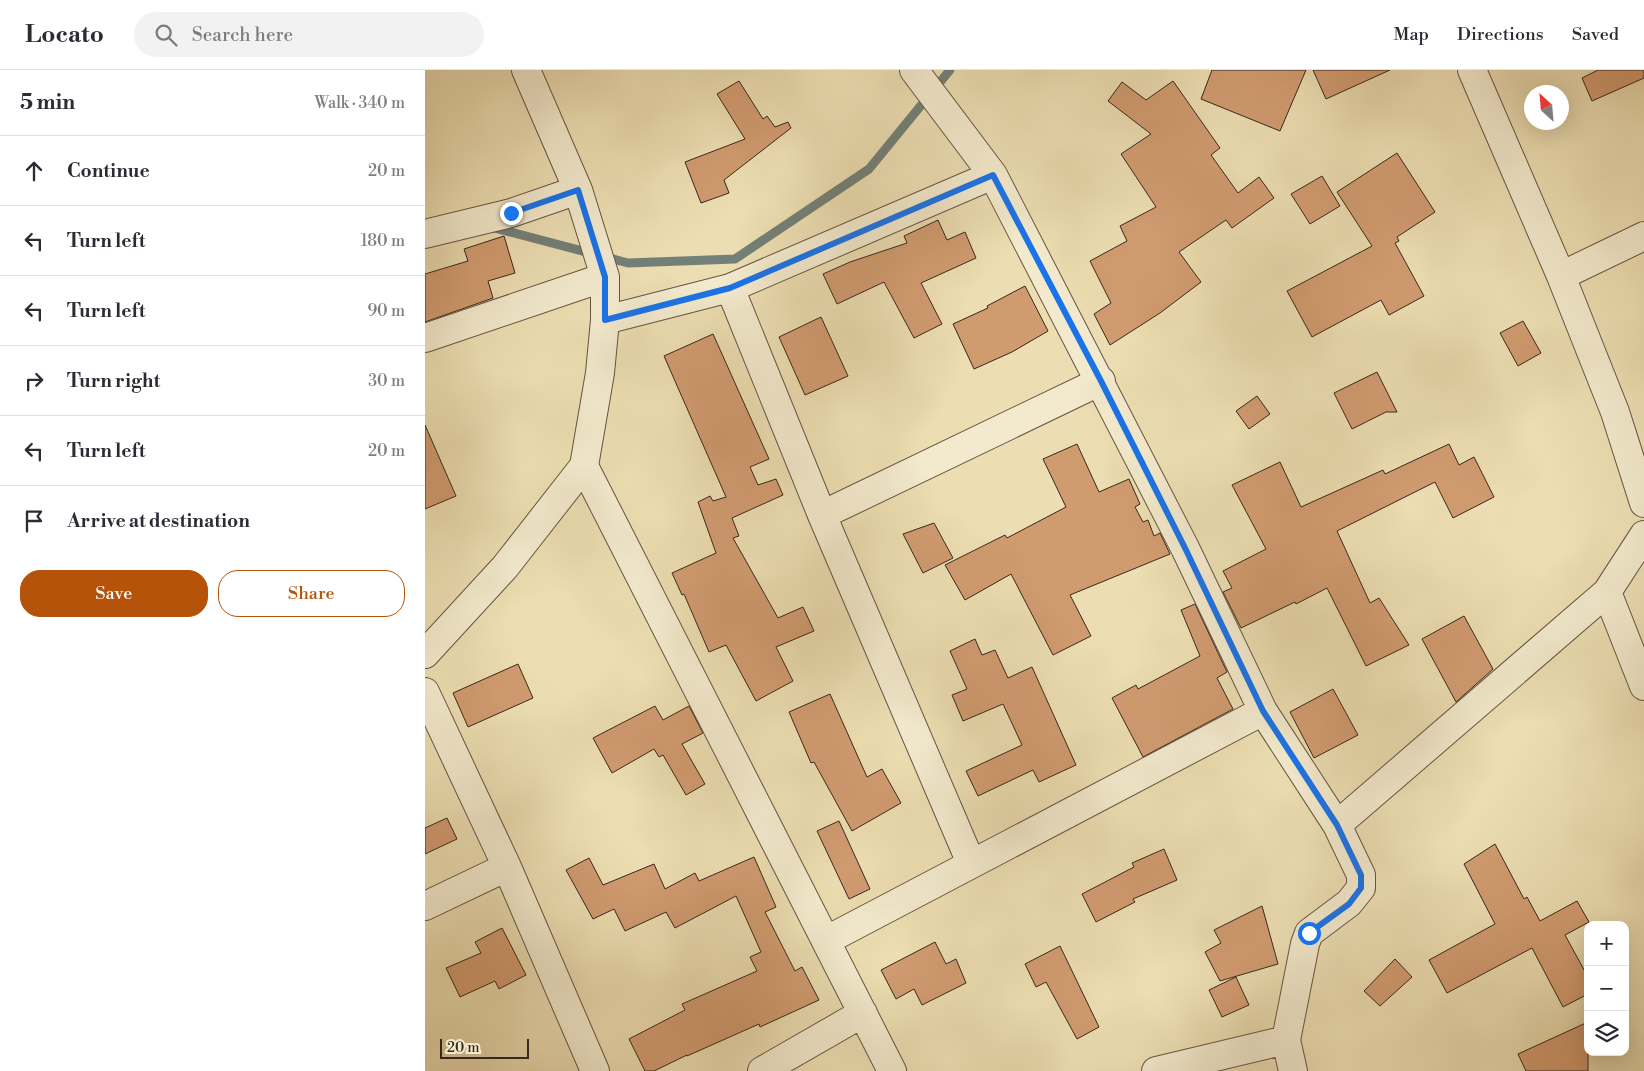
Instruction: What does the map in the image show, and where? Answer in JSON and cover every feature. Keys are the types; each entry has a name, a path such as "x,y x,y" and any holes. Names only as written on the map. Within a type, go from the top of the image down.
{"street":[{"path":"425,654 505,567 584,466 601,373 605,320 605,277 578,190 526,70"},
{"path":"914,70 993,175 1101,381 1185,548 1263,711 1337,825 1361,875 1361,888 1349,904 1309,933 1301,956 1285,1040 1293,1071"},
{"path":"1472,70 1561,276 1615,412 1644,503"},
{"path":"605,320 730,288 993,175"},
{"path":"425,234 511,213 578,190"},
{"path":"1561,276 1644,236"},
{"path":"425,338 605,277"},
{"path":"730,288 822,515 971,863"},
{"path":"822,515 1101,381"},
{"path":"584,466 827,940 892,1071"},
{"path":"1337,825 1607,592 1644,535"},
{"path":"1607,592 1644,686"},
{"path":"425,692 507,867 595,1071"},
{"path":"827,940 1263,711"},
{"path":"425,906 507,867"},
{"path":"762,1071 863,1013"},
{"path":"1156,1071 1285,1040"}],"building":[{"path":"1212,70 1306,70 1280,131 1201,99"},
{"path":"1313,70 1390,70 1326,99"},
{"path":"1598,70 1644,70 1644,78 1592,101 1582,78"},
{"path":"739,81 763,119 767,116 775,127 788,122 791,128 724,180 729,193 701,203 685,162 745,139 717,94"},
{"path":"1173,81 1220,148 1211,155 1238,193 1259,177 1274,198 1232,228 1226,220 1179,252 1201,282 1160,313 1110,345 1094,314 1111,303 1090,261 1127,241 1120,226 1156,207 1121,154 1151,134 1108,101 1122,82 1146,100"},
{"path":"1397,153 1435,212 1397,237 1399,241 1395,243 1424,296 1389,315 1381,300 1312,337 1287,291 1372,246 1337,192"},
{"path":"1322,176 1340,206 1310,224 1291,194"},
{"path":"938,220 947,240 965,232 976,258 921,283 942,324 914,338 884,282 837,304 823,274 850,262 907,243 904,236"},
{"path":"504,236 515,273 488,281 493,298 425,322 425,274 468,261 464,249"},
{"path":"1025,286 1048,331 1012,352 974,369 953,324 988,308 987,306"},
{"path":"821,317 848,376 805,395 779,337"},
{"path":"1523,321 1541,353 1518,366 1500,333"},
{"path":"713,334 769,459 750,467 758,485 776,479 783,495 732,518 739,536 733,538 778,618 803,607 814,631 776,647 793,681 756,701 726,645 709,652 684,594 682,595 672,573 716,553 698,502 710,496 713,501 726,497 664,356"},
{"path":"1377,372 1397,412 1386,412 1352,429 1334,393"},
{"path":"1257,396 1270,414 1249,429 1236,411"},
{"path":"425,425 456,496 425,509"},
{"path":"1077,444 1099,492 1129,479 1140,504 1135,507 1143,522 1148,520 1154,536 1160,533 1170,554 1070,595 1091,636 1053,655 1011,574 965,600 945,565 1005,535 1007,538 1066,507 1043,459"},
{"path":"1449,444 1459,465 1474,457 1494,497 1453,518 1435,482 1337,531 1370,603 1379,598 1409,645 1366,666 1327,588 1241,628 1223,592 1232,588 1223,571 1266,549 1232,485 1280,462 1301,507 1383,470 1385,474"},
{"path":"934,523 953,558 923,573 903,534"},
{"path":"1195,604 1227,672 1217,678 1233,709 1143,757 1112,698 1136,685 1138,689 1200,656 1181,610"},
{"path":"1464,616 1493,669 1456,702 1422,639"},
{"path":"975,639 982,655 995,650 1008,678 1032,667 1076,765 1039,782 1033,770 978,796 966,771 1022,745 1003,704 963,721 952,695 967,689 950,651"},
{"path":"518,664 533,698 468,727 453,693"},
{"path":"1333,689 1358,735 1314,758 1290,712"},
{"path":"830,694 867,777 882,769 901,803 852,831 814,762 811,763 789,712"},
{"path":"655,706 663,720 689,706 703,733 682,744 705,784 686,795 663,755 659,757 654,749 612,773 593,738"},
{"path":"447,818 457,839 425,854 425,828"},
{"path":"839,821 870,889 849,899 817,831"},
{"path":"1495,844 1524,899 1527,897 1540,921 1577,901 1588,921 1584,921 1584,925 1565,935 1584,970 1584,996 1563,1007 1532,948 1447,993 1429,960 1495,924 1464,864"},
{"path":"1164,849 1177,880 1133,899 1135,902 1096,922 1082,894 1134,867 1132,863"},
{"path":"754,857 776,907 765,912 795,971 802,967 819,1000 760,1027 759,1024 654,1071 645,1071 629,1039 685,1010 682,1004 757,971 750,957 761,952 736,896 675,928 666,912 625,931 614,909 593,919 566,870 589,858 603,885 654,864 665,889 695,873 699,881"},
{"path":"1262,906 1278,964 1220,981 1205,952 1221,943 1214,930"},
{"path":"502,928 526,975 499,989 495,981 460,997 446,968 481,953 475,942"},
{"path":"935,942 946,964 956,959 966,983 922,1005 914,989 896,999 881,970"},
{"path":"1060,946 1099,1027 1077,1039 1046,982 1036,987 1025,964"},
{"path":"1395,959 1412,977 1380,1006 1364,991"},
{"path":"1236,977 1249,1005 1222,1017 1209,990"},
{"path":"1584,1024 1584,1056 1588,1056 1588,1071 1526,1071 1518,1054"}],"waterway":[{"path":"491,227 628,263 735,259 869,169 950,70"}],"route":[{"path":"511,213 578,190 605,277 605,320 730,288 993,175 1020,223 1101,381 1185,548 1263,711 1337,825 1361,875 1361,888 1349,904 1309,933"}]}
